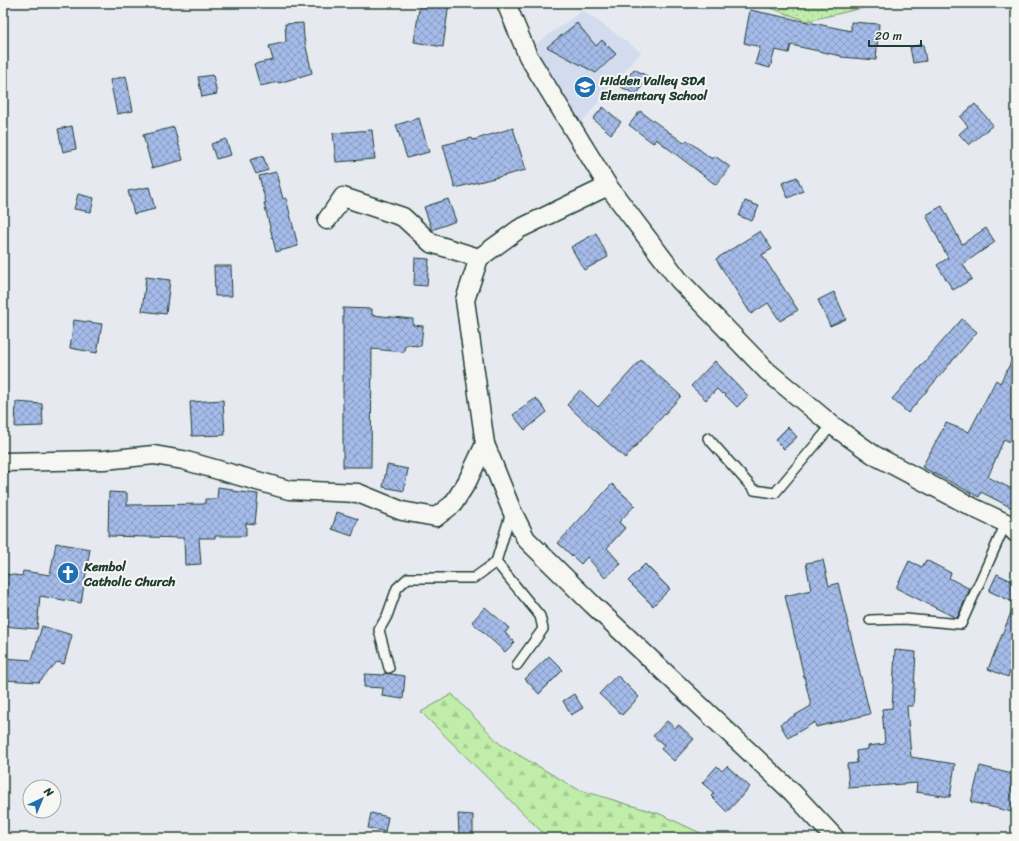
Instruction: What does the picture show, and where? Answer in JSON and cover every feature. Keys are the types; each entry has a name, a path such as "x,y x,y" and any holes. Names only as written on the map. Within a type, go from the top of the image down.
{"street":[{"path":"506,3 528,56 608,186 679,280 767,371 832,425 874,455 1011,528"},
{"path":"608,186 519,229 479,258 465,300 485,444 512,511 526,539 592,604 793,794 835,838"},
{"path":"327,220 344,196 403,217 431,243 479,258"},
{"path":"3,462 104,460 154,455 183,460 289,490 358,493 402,511 436,517 453,504 467,482 485,444"}],"lane":[{"path":"708,438 754,490 775,493 832,425"},
{"path":"389,668 379,630 387,616 397,588 408,578 474,578 496,562 512,511"},
{"path":"870,620 905,619 961,624 1011,528"},
{"path":"496,562 540,616 543,629 517,665"}],"shaded area":[{"name":"Hidden Valley SDA Elementary School","path":"583,10 641,52 581,123 533,46"}],"green space":[{"path":"757,3 876,3 871,6 807,21"},
{"path":"452,694 500,744 577,789 660,814 711,838 548,838 421,712"}],"building":[{"path":"420,3 449,3 443,47 414,42"},
{"path":"750,10 851,31 851,22 879,24 876,60 841,57 791,45 789,53 775,50 770,68 755,64 760,47 744,43"},
{"path":"303,23 304,38 312,73 279,83 260,86 254,64 273,60 269,46 286,42 285,24"},
{"path":"577,23 596,46 602,40 616,54 596,73 547,47"},
{"path":"923,44 926,61 913,63 910,47"},
{"path":"634,69 647,76 637,95 621,87"},
{"path":"213,75 217,94 202,97 198,77"},
{"path":"126,76 133,111 117,114 110,80"},
{"path":"975,104 993,125 969,145 959,134 968,126 960,117"},
{"path":"603,107 621,122 611,134 593,119"},
{"path":"640,111 684,143 687,140 712,159 715,156 730,167 716,185 656,139 653,143 629,125"},
{"path":"419,118 429,152 407,158 396,125"},
{"path":"72,126 76,149 63,152 58,129"},
{"path":"174,127 183,160 152,168 143,135"},
{"path":"513,128 526,170 455,188 443,145 472,138 473,140"},
{"path":"372,130 375,159 336,162 333,133"},
{"path":"226,139 231,155 216,159 211,144"},
{"path":"263,156 268,170 256,174 250,160"},
{"path":"276,172 283,199 286,198 298,246 276,252 259,176"},
{"path":"797,177 803,191 788,198 782,183"},
{"path":"149,187 155,209 134,214 128,191"},
{"path":"78,194 94,198 91,212 74,209"},
{"path":"448,199 456,221 432,230 424,207"},
{"path":"745,201 759,206 752,221 739,216"},
{"path":"942,206 962,244 986,228 995,242 963,264 972,279 953,290 937,265 948,258 926,215"},
{"path":"760,231 772,249 762,255 798,310 780,321 768,303 751,314 716,259"},
{"path":"596,233 608,257 584,270 571,247"},
{"path":"415,258 429,259 427,286 414,285"},
{"path":"214,266 231,266 232,296 215,296"},
{"path":"146,277 170,280 166,314 142,311"},
{"path":"834,292 846,319 830,326 818,300"},
{"path":"343,308 372,309 372,315 413,319 413,325 423,326 421,346 405,345 404,352 372,349 371,467 343,467"},
{"path":"962,319 977,332 908,413 892,399"},
{"path":"74,320 102,324 97,353 70,348"},
{"path":"1016,353 1016,431 1010,442 1004,439 988,477 1016,491 1016,510 981,492 979,497 922,467 946,423 969,432 996,380 1000,383"},
{"path":"641,360 681,396 625,458 567,405 580,390 598,407"},
{"path":"715,361 748,396 737,407 717,389 706,400 691,386"},
{"path":"536,398 547,412 525,430 513,415"},
{"path":"223,400 225,435 192,436 190,402"},
{"path":"16,402 42,404 43,426 15,427"},
{"path":"788,427 797,437 784,449 775,440"},
{"path":"387,465 408,469 404,491 383,487"},
{"path":"612,484 635,505 619,522 625,528 607,548 621,564 605,578 587,557 581,564 558,543"},
{"path":"218,487 232,489 232,491 258,494 255,524 246,523 246,536 215,536 215,538 199,538 201,564 185,565 184,538 108,536 109,492 127,493 127,505 205,504 205,499 217,499"},
{"path":"337,512 358,519 352,536 332,529"},
{"path":"56,543 90,549 81,603 40,596 37,629 3,626 3,592 5,574 22,576 23,571 50,575"},
{"path":"823,560 829,586 838,583 870,714 816,727 815,722 788,738 780,724 811,706 785,596 811,590 806,563"},
{"path":"926,560 951,573 949,578 970,589 957,618 896,588 909,561 922,567"},
{"path":"645,564 670,589 653,606 628,581"},
{"path":"997,574 1016,583 1016,657 1008,677 988,669 1015,603 989,591"},
{"path":"485,607 509,628 505,633 515,642 505,652 472,622"},
{"path":"42,626 72,635 64,664 57,662 39,682 3,680 3,658 32,660"},
{"path":"895,650 916,652 913,706 907,706 911,757 955,764 950,797 916,792 917,783 849,788 847,764 857,763 856,751 868,749 868,746 885,744 882,709 892,708"},
{"path":"549,656 563,670 539,694 525,679"},
{"path":"384,673 405,676 403,699 382,696 383,688 364,687 365,674 384,675"},
{"path":"617,675 639,697 622,715 599,694"},
{"path":"574,694 583,708 571,715 563,701"},
{"path":"667,721 675,728 679,725 694,739 674,761 661,749 664,745 653,736"},
{"path":"717,766 722,771 727,766 750,787 727,812 711,796 714,793 702,783"},
{"path":"980,766 1016,775 1016,813 971,802"},
{"path":"371,813 388,817 385,832 368,828"},
{"path":"458,814 473,815 473,834 459,834"}],"place":[{"name":"Hidden Valley SDA Elementary School","path":"585,87"},
{"name":"Kembol Catholic Church","path":"68,573"}]}
